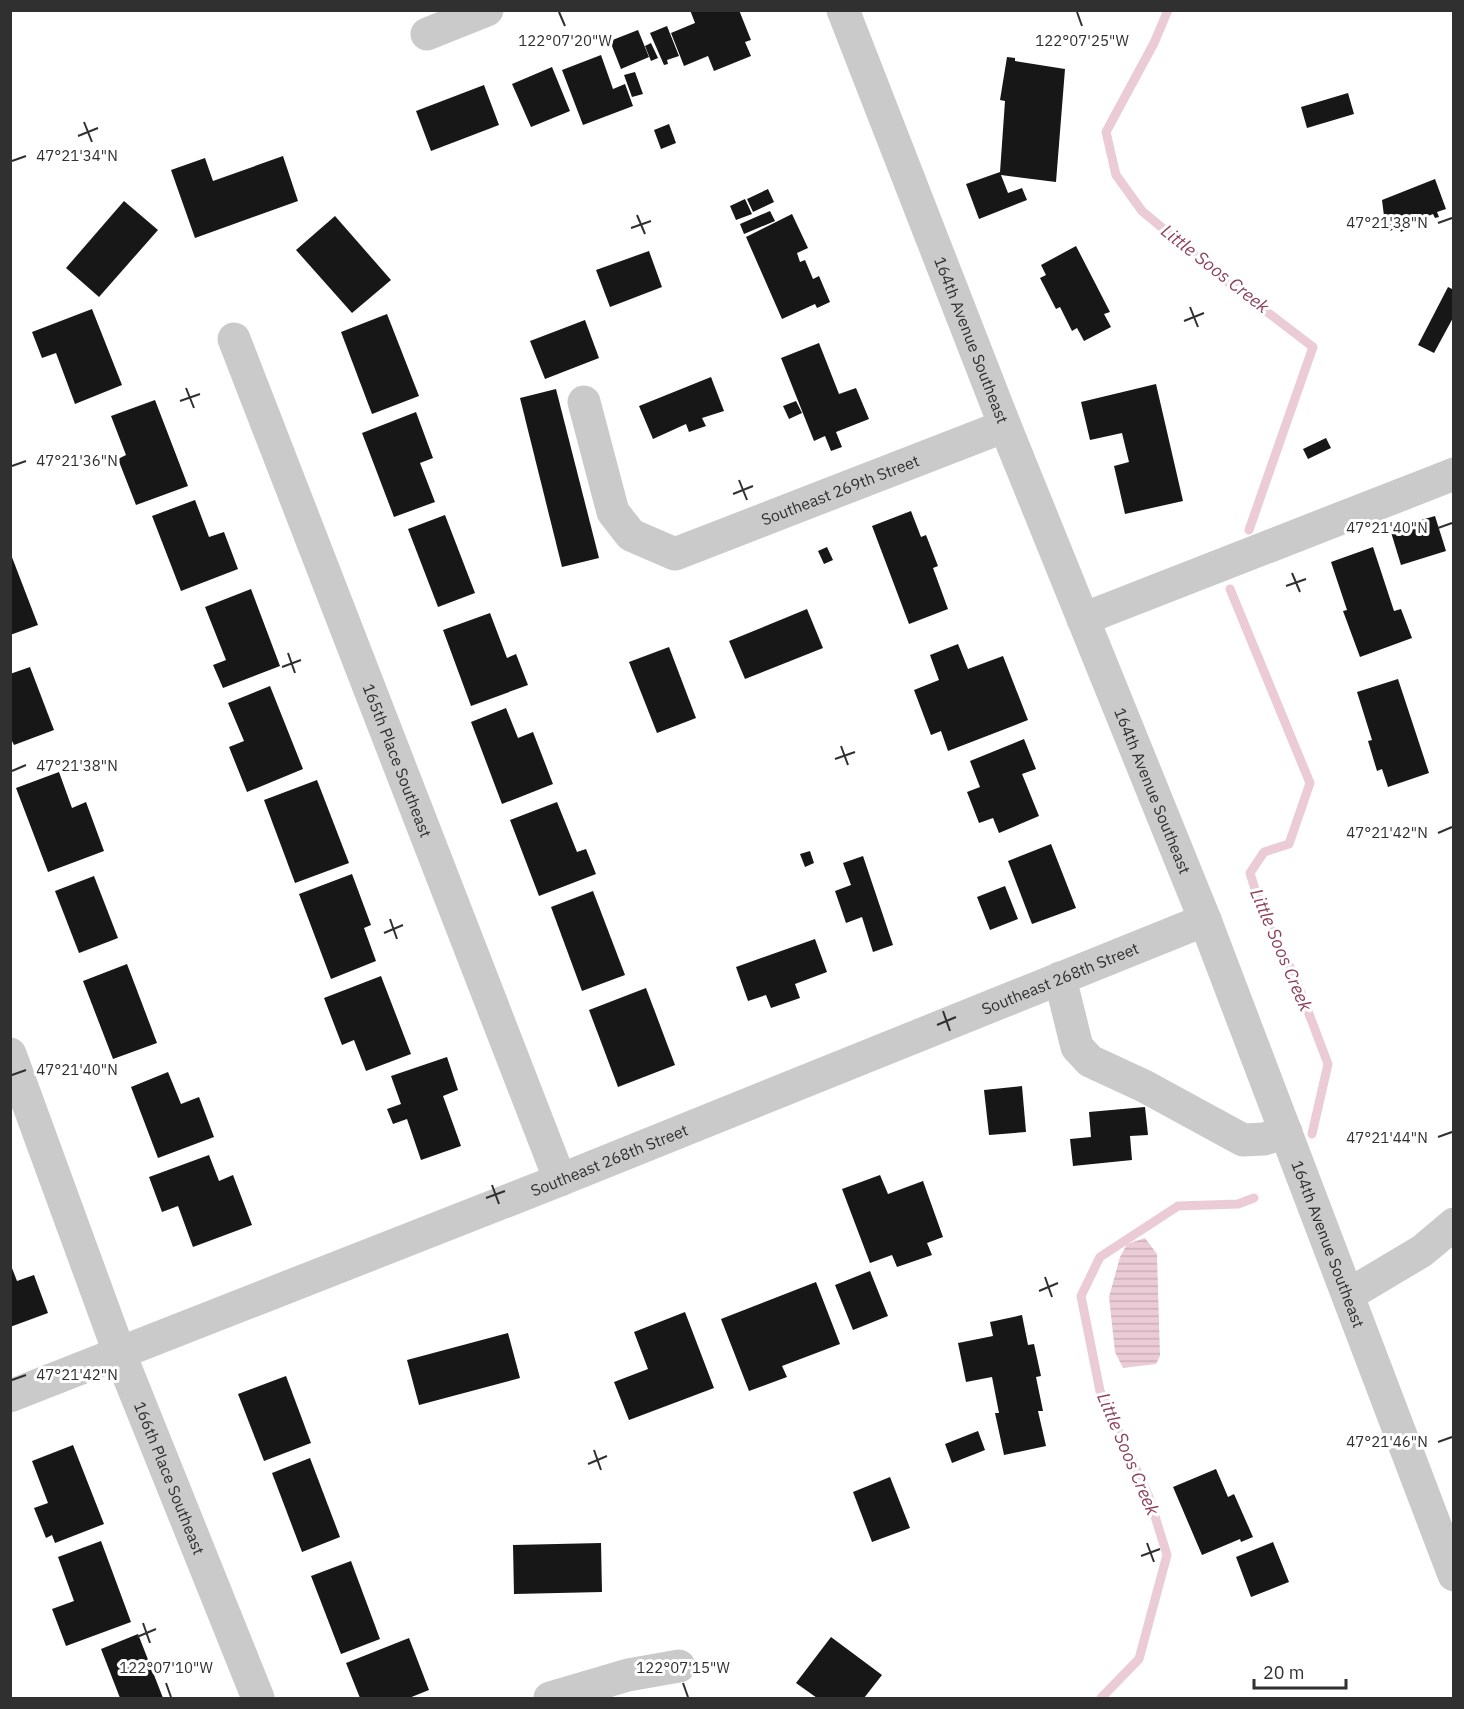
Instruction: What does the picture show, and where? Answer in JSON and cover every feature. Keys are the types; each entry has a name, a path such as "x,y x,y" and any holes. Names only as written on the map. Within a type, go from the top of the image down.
{"street":[{"path":"428,34 487,10"},
{"name":"164th Avenue Southeast","path":"843,10 1005,426 1205,920 1454,1575"},
{"name":"165th Place Southeast","path":"234,339 560,1180"},
{"name":"Southeast 269th Street","path":"584,402 613,512 631,535 675,554 1005,426"},
{"path":"1083,619 1454,474"},
{"name":"Southeast 268th Street","path":"10,1396 560,1180 1205,920"},
{"path":"1060,978 1077,1047 1090,1061 1144,1086 1243,1140 1264,1139 1286,1132"},
{"name":"166th Place Southeast","path":"10,1054 119,1352 258,1698"},
{"path":"1348,1295 1422,1251 1454,1224"},
{"path":"550,1698 628,1675 679,1666"}],"shaded area":[{"path":"1145,1238 1157,1254 1160,1356 1156,1364 1123,1368 1115,1352 1109,1297 1120,1257 1127,1244"}],"building":[{"path":"690,10 739,10 751,40 745,42 751,56 714,71 708,56 684,66 671,33 695,23"},
{"path":"667,26 679,56 667,60 668,64 664,65 650,33"},
{"path":"638,30 649,57 621,69 610,41"},
{"path":"651,43 658,58 651,61 645,46"},
{"path":"601,55 613,89 625,84 633,106 583,125 562,70"},
{"path":"1007,57 1015,58 1015,61 1065,69 1056,182 1001,175 1008,193 1022,188 1027,200 979,219 966,184 1000,172 1005,101 1000,100"},
{"path":"552,67 570,111 531,127 512,84"},
{"path":"635,72 643,94 632,97 624,75"},
{"path":"484,85 499,125 431,151 416,111"},
{"path":"1348,93 1354,114 1307,128 1301,107"},
{"path":"669,124 676,143 661,149 654,130"},
{"path":"283,156 298,201 195,238 171,170 205,158 213,181"},
{"path":"1435,179 1446,209 1437,212 1439,217 1435,218 1433,214 1421,219 1422,223 1418,225 1416,221 1403,226 1405,230 1401,232 1399,227 1390,231 1387,224 1381,223 1384,216 1382,200"},
{"path":"768,189 774,202 753,212 747,199"},
{"path":"745,199 752,214 736,220 730,206"},
{"path":"124,201 158,230 99,297 66,268"},
{"path":"770,211 775,221 744,234 740,224"},
{"path":"792,214 808,248 797,253 800,262 805,260 813,279 819,276 830,302 817,308 815,304 782,319 746,237"},
{"path":"335,216 391,280 352,313 296,250"},
{"path":"1076,246 1110,312 1104,314 1111,327 1084,341 1077,328 1072,331 1060,307 1056,309 1040,278 1046,275 1041,265"},
{"path":"649,251 662,287 610,307 596,270"},
{"path":"1448,287 1454,290 1454,316 1434,353 1418,345"},
{"path":"92,309 122,385 75,404 56,353 42,358 32,332"},
{"path":"387,314 419,396 372,414 341,332"},
{"path":"585,320 599,358 545,379 530,341"},
{"path":"819,343 839,394 856,388 869,419 836,432 842,447 831,451 825,436 814,441 781,358"},
{"path":"711,377 724,411 702,418 706,426 689,432 686,424 653,439 639,406"},
{"path":"1156,384 1183,501 1125,514 1114,466 1129,462 1122,433 1090,440 1081,402"},
{"path":"556,389 599,558 562,567 520,398"},
{"path":"155,400 188,486 136,505 118,459 126,455 111,416"},
{"path":"796,401 802,413 789,419 783,406"},
{"path":"416,412 433,458 420,463 435,502 394,517 362,433"},
{"path":"1326,438 1331,448 1308,459 1303,449"},
{"path":"195,500 209,537 224,532 238,569 181,591 152,516"},
{"path":"911,511 921,537 926,535 938,566 933,568 948,609 909,624 872,526"},
{"path":"445,515 475,593 438,607 408,529"},
{"path":"1435,516 1446,551 1401,565 1390,529"},
{"path":"827,547 833,560 824,564 818,551"},
{"path":"1373,547 1394,611 1401,609 1412,638 1360,657 1343,611 1347,610 1331,562"},
{"path":"10,552 38,625 10,635"},
{"path":"251,589 280,666 223,688 213,665 226,660 205,607"},
{"path":"807,609 823,648 745,679 729,641"},
{"path":"490,613 507,658 516,654 528,685 471,706 443,630"},
{"path":"958,644 968,669 1003,656 1028,720 948,751 941,731 931,735 914,690 939,680 930,655"},
{"path":"669,647 696,718 657,733 629,662"},
{"path":"30,667 54,730 14,745 10,737 10,674"},
{"path":"1398,679 1429,773 1388,787 1382,769 1377,771 1368,741 1372,740 1357,692"},
{"path":"270,686 303,769 247,792 229,747 244,741 228,703"},
{"path":"506,708 518,738 533,732 553,784 502,804 471,722"},
{"path":"1024,739 1036,769 1022,774 1039,816 999,833 993,818 979,823 967,792 980,787 970,761"},
{"path":"59,772 72,808 86,802 104,851 48,872 16,788"},
{"path":"317,780 349,863 295,883 264,800"},
{"path":"557,802 577,852 586,849 596,874 539,896 510,820"},
{"path":"1051,844 1076,908 1032,924 1008,861"},
{"path":"810,851 814,863 805,867 800,854"},
{"path":"863,856 893,945 873,952 862,917 846,923 835,891 851,885 843,863"},
{"path":"352,874 371,925 364,928 376,961 331,979 299,894"},
{"path":"94,876 118,938 79,953 55,891"},
{"path":"1005,886 1018,919 990,930 977,897"},
{"path":"593,891 625,975 582,991 551,907"},
{"path":"815,939 827,972 795,984 800,998 771,1008 766,995 748,1001 736,967"},
{"path":"127,964 157,1043 113,1059 83,981"},
{"path":"381,976 411,1054 366,1071 354,1040 342,1045 324,998"},
{"path":"646,988 675,1065 618,1087 589,1010"},
{"path":"447,1057 458,1090 443,1096 461,1146 421,1160 407,1119 393,1124 387,1109 401,1104 391,1076"},
{"path":"168,1072 181,1104 199,1097 214,1137 158,1158 131,1087"},
{"path":"1022,1086 1026,1132 989,1135 984,1090"},
{"path":"1145,1107 1148,1135 1130,1136 1132,1160 1073,1166 1070,1139 1091,1137 1089,1112"},
{"path":"209,1155 219,1181 233,1175 252,1225 193,1247 178,1206 162,1212 149,1177"},
{"path":"880,1175 888,1194 923,1181 943,1237 927,1243 932,1255 897,1267 892,1255 870,1263 842,1189"},
{"path":"10,1263 17,1281 34,1275 48,1313 10,1327"},
{"path":"870,1271 888,1316 853,1330 835,1285"},
{"path":"816,1282 840,1344 782,1366 787,1377 749,1391 721,1319"},
{"path":"685,1312 714,1388 629,1420 614,1382 648,1369 634,1332"},
{"path":"1022,1315 1028,1345 1034,1344 1041,1376 1036,1377 1043,1411 1038,1411 1046,1446 1004,1455 995,1413 999,1413 992,1377 966,1382 958,1343 993,1336 990,1322"},
{"path":"508,1333 520,1378 419,1405 407,1360"},
{"path":"286,1376 311,1443 264,1461 238,1394"},
{"path":"978,1431 985,1450 952,1463 945,1444"},
{"path":"73,1445 104,1524 55,1543 52,1535 46,1538 34,1508 48,1503 32,1461"},
{"path":"310,1458 340,1537 302,1552 272,1473"},
{"path":"1216,1469 1228,1497 1234,1494 1253,1537 1241,1542 1240,1539 1202,1555 1173,1487"},
{"path":"890,1477 910,1528 872,1542 853,1492"},
{"path":"101,1541 131,1622 66,1646 52,1609 74,1601 58,1557"},
{"path":"1273,1542 1289,1582 1251,1597 1236,1557"},
{"path":"601,1543 602,1592 514,1594 513,1545"},
{"path":"351,1561 380,1639 341,1654 311,1576"},
{"path":"138,1634 163,1698 120,1698 101,1649"},
{"path":"831,1637 882,1675 864,1698 817,1698 796,1683"},
{"path":"409,1638 429,1690 409,1698 360,1698 346,1663"}],"waterway":[{"name":"Little Soos Creek","path":"1168,10 1154,43 1106,132 1116,175 1142,211 1215,272 1313,347 1249,530"},
{"name":"Little Soos Creek","path":"1230,589 1310,783 1289,844 1264,852 1250,873 1262,912 1295,977 1328,1064 1312,1134"},
{"name":"Little Soos Creek","path":"1101,1698 1139,1659 1167,1555 1149,1497 1100,1391 1081,1296 1100,1257 1178,1206 1238,1204 1254,1198"}]}
